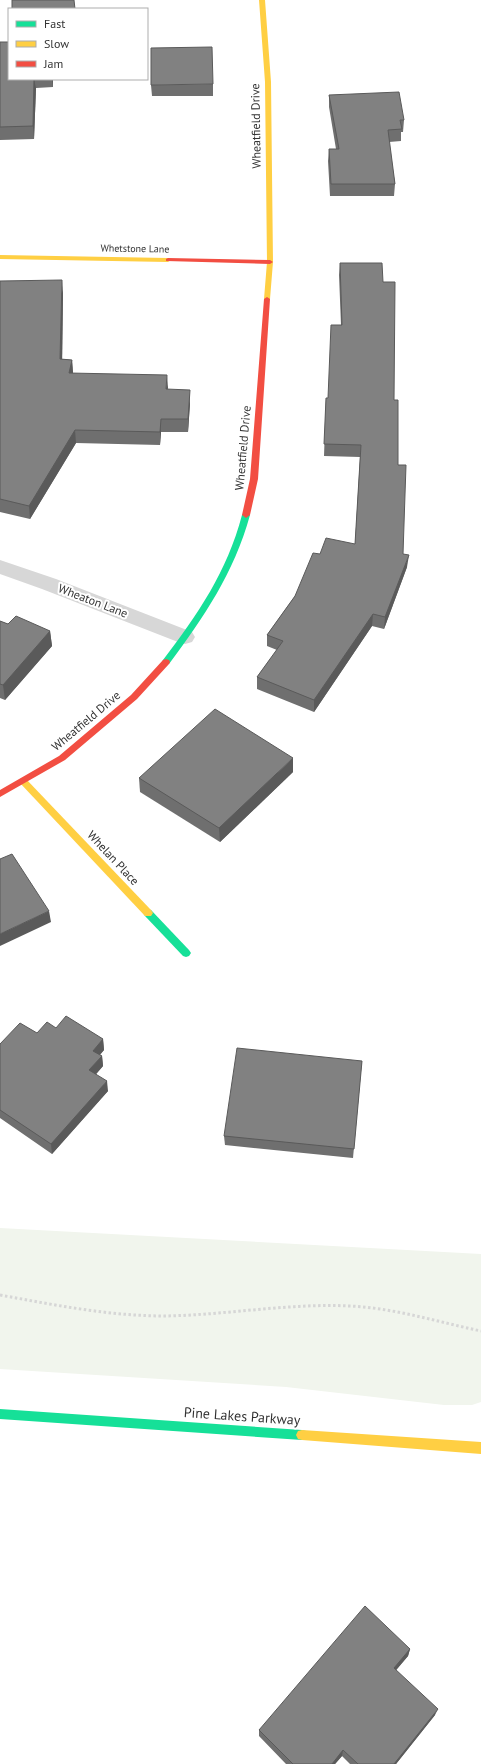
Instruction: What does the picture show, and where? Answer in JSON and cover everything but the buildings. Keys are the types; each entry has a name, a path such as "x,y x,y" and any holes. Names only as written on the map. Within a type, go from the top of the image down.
{"street":[{"name":"Wheatfield Drive","path":"0,794 62,758 134,697 161,669 185,637 213,596 231,562 249,505 254,479 270,262 268,82 262,0"},
{"name":"Whetstone Lane","path":"0,257 270,262"},
{"name":"Wheaton Lane","path":"0,567 49,584 185,637"},
{"name":"Whelan Place","path":"23,781 186,953"},
{"name":"Pine Lakes Parkway","path":"0,1414 481,1448"}],"path":[{"path":"0,1295 120,1315 165,1316 294,1307 350,1306 391,1311 481,1331"}],"shaded area":[{"path":"0,1228 481,1254 481,1402 472,1405 444,1405 286,1387 0,1369"}],"traffic: fast":[{"path":"166,662 214,593 241,536 246,515"},
{"path":"148,913 186,953"},
{"path":"0,1414 302,1435"}],"traffic: slow":[{"path":"262,0 268,82 270,262 267,299"},
{"path":"0,257 168,260"},
{"path":"23,781 148,913"},
{"path":"302,1435 481,1448"}],"traffic: jam":[{"path":"168,260 270,262"},
{"path":"246,515 254,479 267,299"},
{"path":"0,794 62,758 134,697 166,662"}]}
